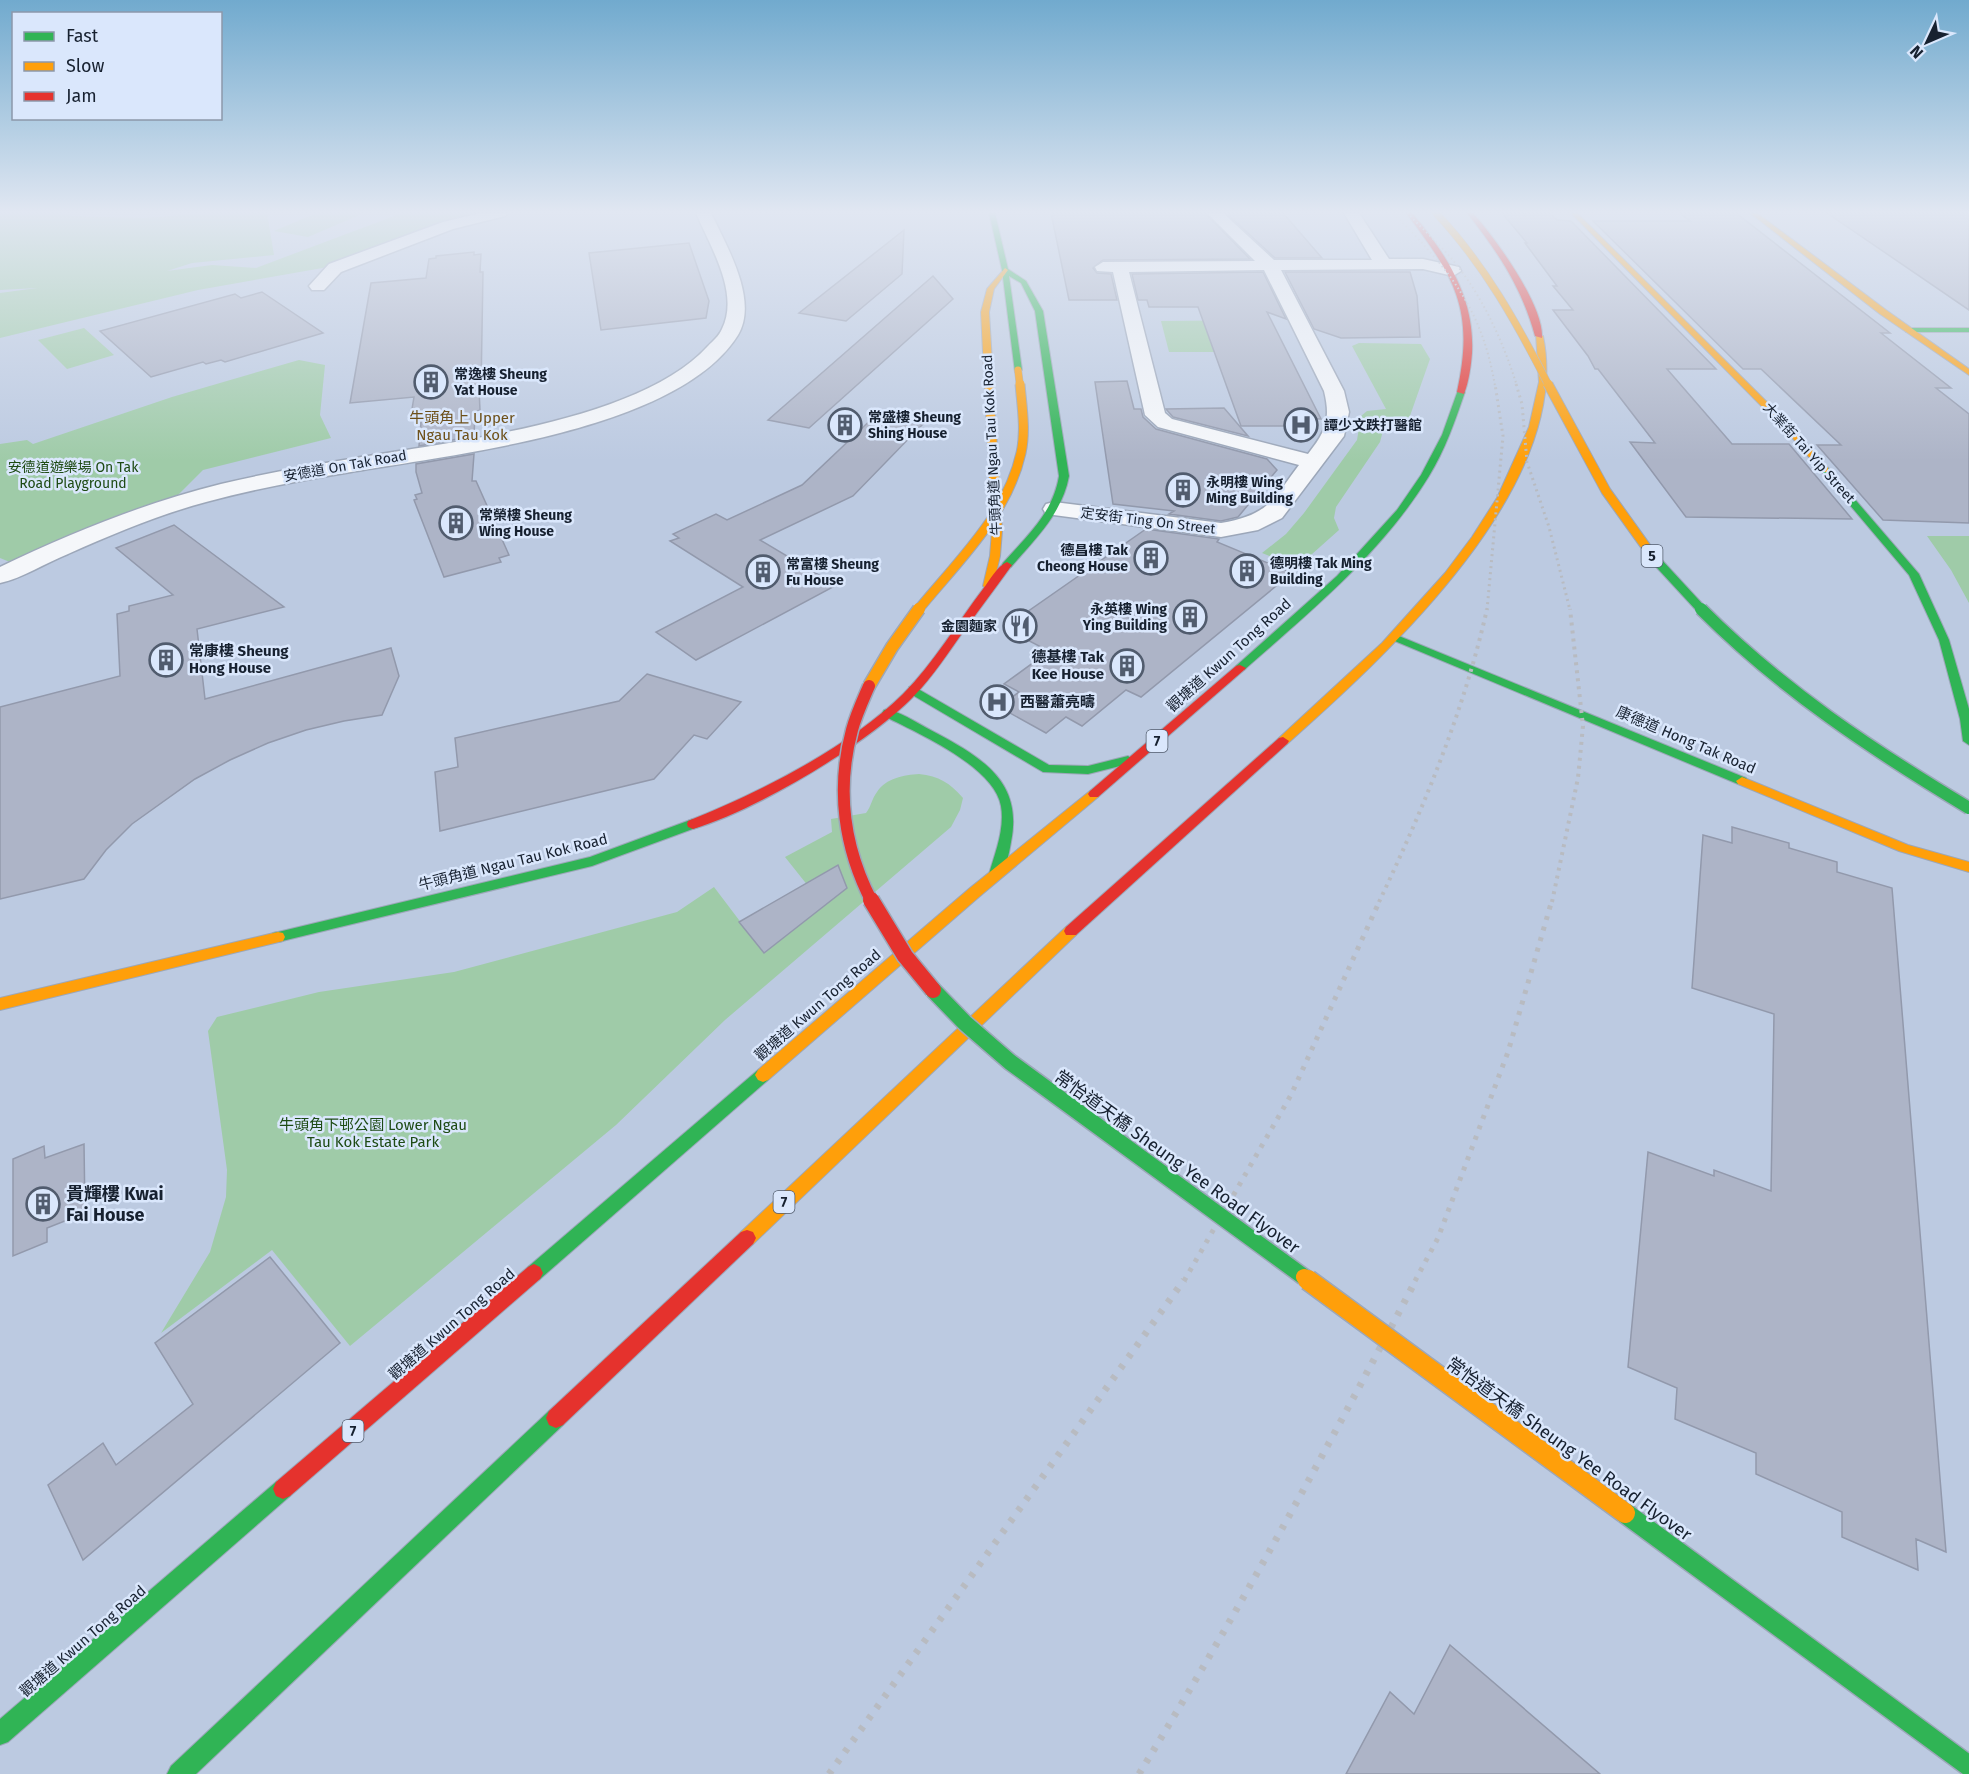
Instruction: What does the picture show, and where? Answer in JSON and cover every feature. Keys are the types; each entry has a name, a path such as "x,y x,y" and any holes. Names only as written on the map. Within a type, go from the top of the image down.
{"main road":[{"name":"牛頭角道 Ngau Tau Kok Road","path":"987,296 985,312 997,531 996,556 987,590"},
{"name":"牛頭角道 Ngau Tau Kok Road","path":"1008,296 1018,370"},
{"name":"牛頭角道 Ngau Tau Kok Road","path":"0,1004 592,861 725,812 783,782 844,746 913,690 987,590 1054,509 1063,487 1064,476 1039,311 1031,296"},
{"name":"觀塘道 Kwun Tong Road","path":"0,1734 996,874 1142,754 1352,567 1422,483 1454,417 1468,355 1467,314 1461,296"},
{"name":"5","path":"1499,296 1543,374 1576,443 1603,490 1669,576 1715,626 1828,719 1969,808"},
{"path":"1516,296 1558,374"},
{"name":"7","path":"179,1774 1022,975 1292,735 1394,637 1467,554 1486,526 1536,424 1544,388 1544,357 1540,330 1526,296"},
{"name":"大業街 Tai Yip Street","path":"1656,296 1792,432 1914,574 1944,640 1966,719 1969,741"},
{"path":"1863,296 1969,373"},
{"path":"1929,318 1969,346"},
{"path":"1909,330 1969,330"},
{"name":"常怡道天橋 Sheung Yee Road Flyover","path":"1018,370 1022,433 1021,453 1014,475 981,532 909,621 886,655 857,714 845,753 841,786 843,822 852,856 867,896 894,939 923,979 958,1017 1010,1062 1969,1766"},
{"name":"康德道 Hong Tak Road","path":"1394,637 1904,848 1969,867"},
{"path":"913,690 1047,769 1081,773 1142,754"},
{"path":"888,712 982,770 996,782 1004,794 1007,827 996,874"}],"street":[{"name":"安德道 On Tak Road","path":"0,576 97,533 222,491 287,476 482,443 549,429 604,413 666,386 713,354 730,332 738,310 735,296"},
{"path":"1120,296 1155,415 1165,423 1312,462"},
{"name":"定安街 Ting On Street","path":"1054,509 1221,530 1250,525 1274,513 1333,436 1339,407 1334,391 1287,296"}],"green space":[{"path":"0,296 174,296 0,338"},
{"path":"1268,320 1282,352 1169,352 1161,321"},
{"path":"84,328 114,355 67,369 38,340"},
{"path":"1359,343 1421,344 1430,359 1405,430 1384,427 1380,442 1336,507 1334,518 1339,530 1302,563 1289,564 1262,553 1286,534 1304,513 1357,440 1361,416 1367,411 1386,409 1352,346"},
{"name":"安德道遊樂場 On Tak Road Playground","path":"299,360 325,365 320,415 331,438 203,470 177,496 22,567 0,558 0,444 27,440 33,444 172,397"},
{"path":"1927,536 1969,536 1969,603 1951,570"},
{"name":"牛頭角下邨公園 Lower Ngau Tau Kok Estate Park","path":"919,774 944,781 963,798 960,810 951,827 725,1020 616,1125 350,1346 272,1250 161,1333 210,1252 226,1197 227,1170 208,1031 217,1017 319,992 454,972 677,912 714,887 764,953 824,906 785,857 832,832 831,819 866,813 875,794 885,783 901,776"}],"building":[{"path":"228,296 241,298 268,296 323,333 225,362 221,360 206,364 203,362 151,377 100,331"},
{"path":"369,296 483,296 480,410 475,412 474,436 419,446 421,423 415,424 415,409 412,409 414,397 350,403"},
{"path":"596,296 707,296 709,301 706,318 601,330"},
{"path":"821,296 876,296 846,321 799,313"},
{"path":"910,296 950,296 953,299 809,428 768,420"},
{"path":"1068,296 1116,296 1117,300 1069,300"},
{"path":"1137,296 1275,296 1286,319 1267,312 1321,419 1289,418 1292,426 1241,426 1198,307 1149,307 1147,300 1138,300"},
{"path":"1297,296 1417,296 1420,337 1341,338 1314,329"},
{"path":"1561,296 1644,296 1716,369 1667,369 1732,444 1789,444 1852,519 1686,517 1630,442 1655,443 1598,369 1595,369 1588,356 1553,310 1573,310"},
{"path":"1669,296 1842,296 1890,333 1881,333 1951,388 1936,388 1969,414 1969,523 1883,520 1817,445 1841,445 1761,369 1743,369"},
{"path":"1948,296 1969,296 1969,310"},
{"path":"1127,381 1134,409 1141,409 1143,417 1156,429 1267,459 1277,470 1238,517 1221,521 1169,514 1174,511 1113,504 1095,382"},
{"path":"1224,408 1248,436 1173,417 1166,409"},
{"name":"常富樓 Sheung Fu House","path":"878,413 923,424 853,496 760,540 829,581 826,582 833,587 696,660 656,632 743,587 670,541 679,538 673,534 716,514 727,520 802,485"},
{"path":"474,454 472,481 476,481 509,555 499,558 501,562 444,577 414,500 417,499 415,495 422,493 416,464"},
{"path":"174,525 284,607 197,629 205,699 391,648 399,676 382,715 306,730 268,743 230,760 195,779 132,824 106,850 84,879 0,899 0,707 120,676 117,614 129,611 129,606 173,595 116,548"},
{"path":"1146,529 1219,539 1217,542 1292,573 1141,697 1126,690 1082,726 1066,717 1046,733 999,707 1019,692 1004,684 1049,651 1004,628"},
{"path":"647,674 741,702 707,739 694,735 654,779 440,831 435,772 458,767 455,738 619,701"},
{"path":"1732,827 1789,843 1789,848 1837,862 1837,872 1892,888 1946,1552 1916,1539 1918,1570 1842,1537 1842,1512 1756,1474 1756,1453 1675,1419 1677,1388 1628,1367 1648,1152 1714,1176 1714,1170 1771,1191 1774,1014 1692,988 1703,835 1732,843"},
{"path":"838,865 847,888 764,953 739,922"},
{"name":"貴輝樓 Kwai Fai House","path":"84,1144 85,1213 47,1228 47,1242 13,1256 13,1159 44,1146 45,1158"},
{"path":"270,1257 340,1343 83,1560 48,1485 103,1443 116,1465 193,1404 155,1343"},
{"path":"1450,1645 1600,1774 1346,1774 1390,1692 1414,1714"}],"railway":[{"path":"1462,296 1481,333 1495,386"},
{"path":"1478,296 1505,352 1517,386"},
{"path":"1487,610 1503,436 1495,384"},
{"path":"1516,384 1522,404 1527,462 1549,527 1570,610"},
{"path":"1379,902 1412,830 1455,721 1487,609"},
{"path":"1552,902 1578,778 1583,726 1570,609"},
{"path":"1184,1281 1291,1095 1380,900"},
{"path":"1415,1281 1438,1238 1508,1052 1552,900"},
{"path":"829,1774 1184,1280"},
{"path":"1139,1774 1282,1529 1416,1280"}],"traffic: fast":[{"path":"1008,296 1018,370"},
{"path":"1007,565 1043,524 1057,501 1064,476 1039,311 1031,296"},
{"path":"1909,330 1969,330"},
{"path":"1240,668 1341,578 1400,512 1425,475 1446,435 1461,392"},
{"path":"1825,470 1914,574 1944,640 1966,719 1969,741"},
{"path":"1654,558 1720,628 1793,692 1859,740 1969,808"},
{"path":"1394,637 1742,781"},
{"path":"913,690 1047,769 1088,770 1128,760"},
{"path":"888,713 975,763 1001,791 1007,805 1007,823 996,874"},
{"path":"278,937 592,861 693,824"},
{"path":"933,990 965,1023 1010,1062 1304,1277"},
{"path":"534,1273 763,1075"},
{"path":"179,1774 556,1418"},
{"path":"0,1734 283,1489"},
{"path":"1625,1513 1969,1766"}],"traffic: slow":[{"path":"988,586 995,556 997,531 985,312 989,296"},
{"path":"1500,296 1585,456 1628,526 1654,558"},
{"path":"1656,296 1792,432 1825,470"},
{"path":"1862,296 1969,373"},
{"path":"1283,741 1353,678 1419,611 1477,538 1522,456 1538,412 1543,382 1539,336"},
{"path":"869,686 905,628 979,537 1005,497 1021,453 1023,432 1018,370"},
{"path":"1742,781 1904,848 1969,867"},
{"path":"763,1075 975,892 1094,794"},
{"path":"747,1238 1071,931"},
{"path":"0,1004 278,937"},
{"path":"1304,1277 1625,1513"}],"traffic: jam":[{"path":"1461,296 1467,317 1469,340 1467,365 1461,392"},
{"path":"1525,296 1539,336"},
{"path":"693,824 739,805 784,782 848,742 892,710 926,674 1007,565"},
{"path":"1094,794 1240,668"},
{"path":"869,686 852,728 844,769 843,809 850,847 863,885 882,921 905,956 933,990"},
{"path":"1071,931 1283,741"},
{"path":"556,1418 747,1238"},
{"path":"283,1489 534,1273"}],"place":[{"name":"常逸樓 Sheung Yat House","path":"431,382"},
{"name":"常盛樓 Sheung Shing House","path":"845,425"},
{"name":"譚少文跌打醫館","path":"1301,425"},
{"name":"永明樓 Wing Ming Building","path":"1183,490"},
{"name":"常榮樓 Sheung Wing House","path":"456,523"},
{"name":"德昌樓 Tak Cheong House","path":"1151,558"},
{"name":"德明樓 Tak Ming Building","path":"1247,571"},
{"name":"常富樓 Sheung Fu House","path":"763,572"},
{"name":"永英樓 Wing Ying Building","path":"1190,617"},
{"name":"金園麵家","path":"1020,626"},
{"name":"常康樓 Sheung Hong House","path":"166,660"},
{"name":"德基樓 Tak Kee House","path":"1127,666"},
{"name":"西醫蕭亮疇","path":"997,702"},
{"name":"貴輝樓 Kwai Fai House","path":"43,1204"}],"district":[{"name":"牛頭角上 Upper Ngau Tau Kok","path":"462,426"}]}
